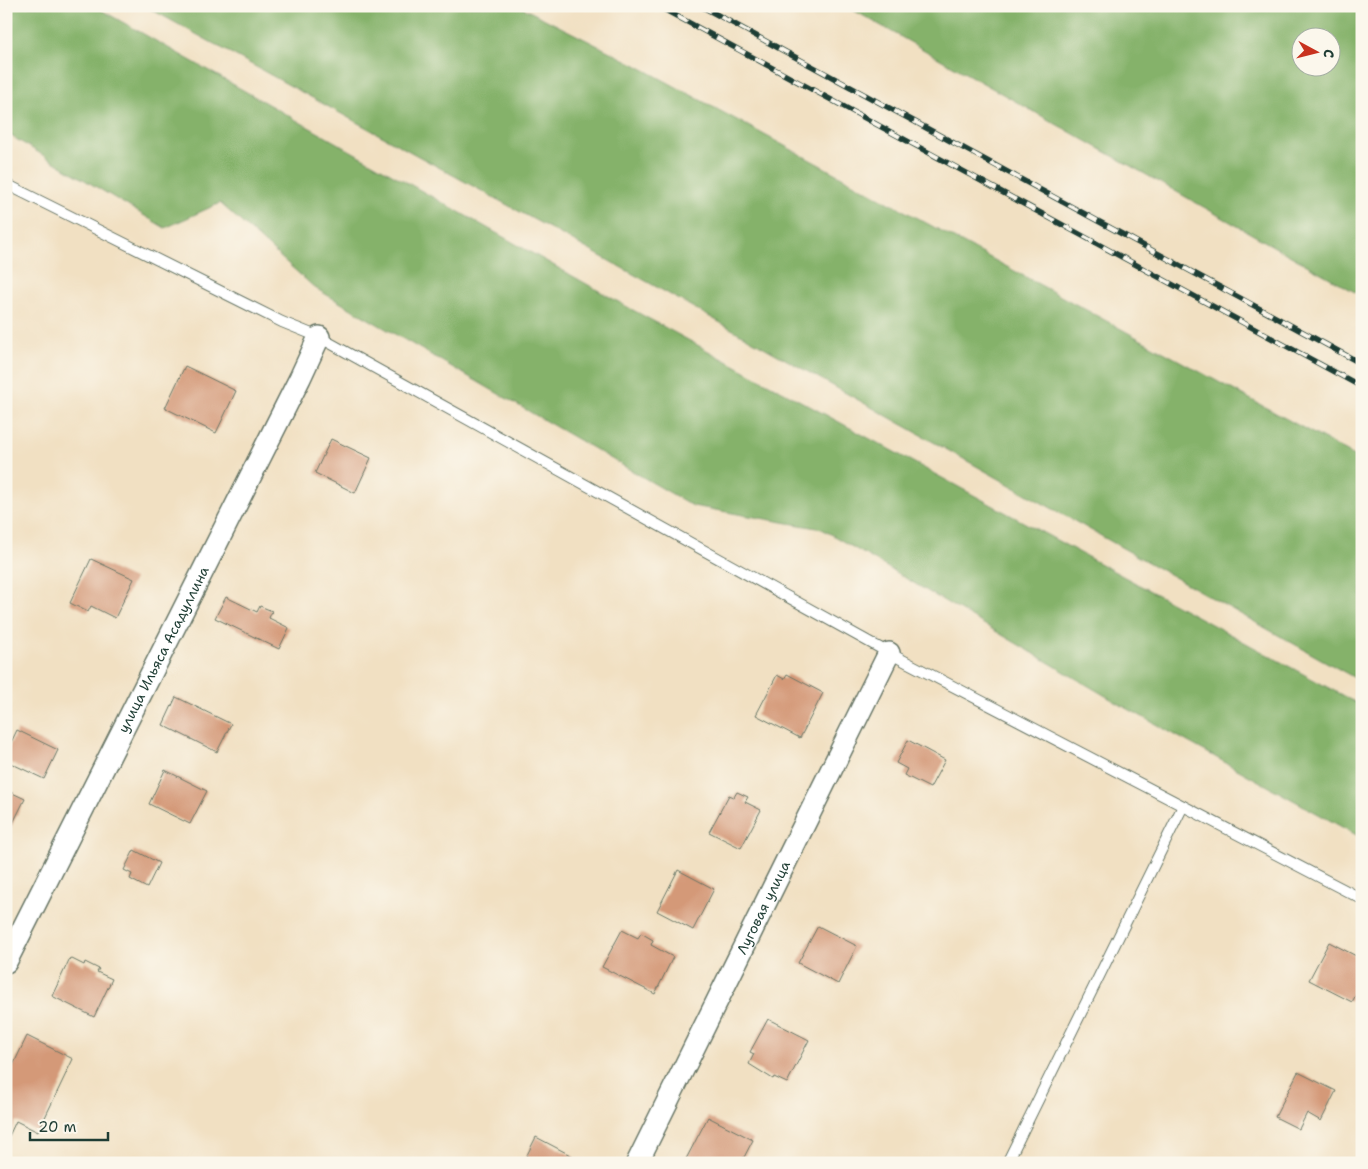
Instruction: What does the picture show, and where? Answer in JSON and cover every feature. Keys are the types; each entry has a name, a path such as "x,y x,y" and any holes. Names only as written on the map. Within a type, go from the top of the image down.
{"street":[{"name":"улица Ильяса Асадуллина","path":"6,962 300,378 319,336"},
{"name":"Луговая улица","path":"638,1163 889,653"}],"lane":[{"path":"6,184 282,322 319,336 889,653 1362,899"},
{"path":"1008,1163 1183,806"}],"green space":[{"path":"6,6 94,6 631,309 1362,706 1362,838 1121,705 822,529 693,506 315,288 220,203 165,228 6,133"},
{"path":"145,6 519,6 634,64 1362,460 1362,682 644,280"},
{"path":"846,6 1362,6 1362,296"}],"building":[{"path":"185,366 236,391 216,433 165,408"},
{"path":"331,439 371,458 355,493 315,473"},
{"path":"91,559 134,579 115,618 91,606 88,612 70,603"},
{"path":"226,597 257,612 260,606 272,611 269,618 289,628 279,649 215,618"},
{"path":"787,674 823,693 800,738 756,715 777,675 784,679"},
{"path":"176,697 231,724 217,752 163,725"},
{"path":"17,730 58,750 44,779 6,761 6,753"},
{"path":"908,740 945,760 930,788 904,775 907,769 896,763"},
{"path":"165,770 207,791 190,824 149,804"},
{"path":"6,790 25,799 9,831 6,829"},
{"path":"737,792 748,797 745,802 761,810 741,848 709,832 729,795 734,797"},
{"path":"134,850 159,863 147,888 130,879 132,874 124,870"},
{"path":"678,870 714,889 693,930 657,911"},
{"path":"818,926 857,946 838,984 798,963"},
{"path":"622,930 638,938 641,933 653,940 651,945 673,957 655,994 602,967"},
{"path":"1329,942 1362,959 1362,984 1352,1002 1309,980"},
{"path":"70,958 84,965 85,962 99,969 97,972 112,979 94,1017 52,996"},
{"path":"768,1019 809,1040 787,1083 774,1077 773,1079 749,1064 754,1054 750,1052"},
{"path":"27,1036 73,1059 38,1132 16,1121 9,1136 6,1135 6,1080"},
{"path":"1298,1072 1336,1091 1321,1121 1307,1113 1299,1129 1275,1117"},
{"path":"708,1117 753,1140 741,1163 693,1163 686,1159"},
{"path":"536,1137 574,1157 572,1161 574,1163 523,1163"}],"railway":[{"path":"658,6 1362,387"},
{"path":"701,6 1362,364"}]}
